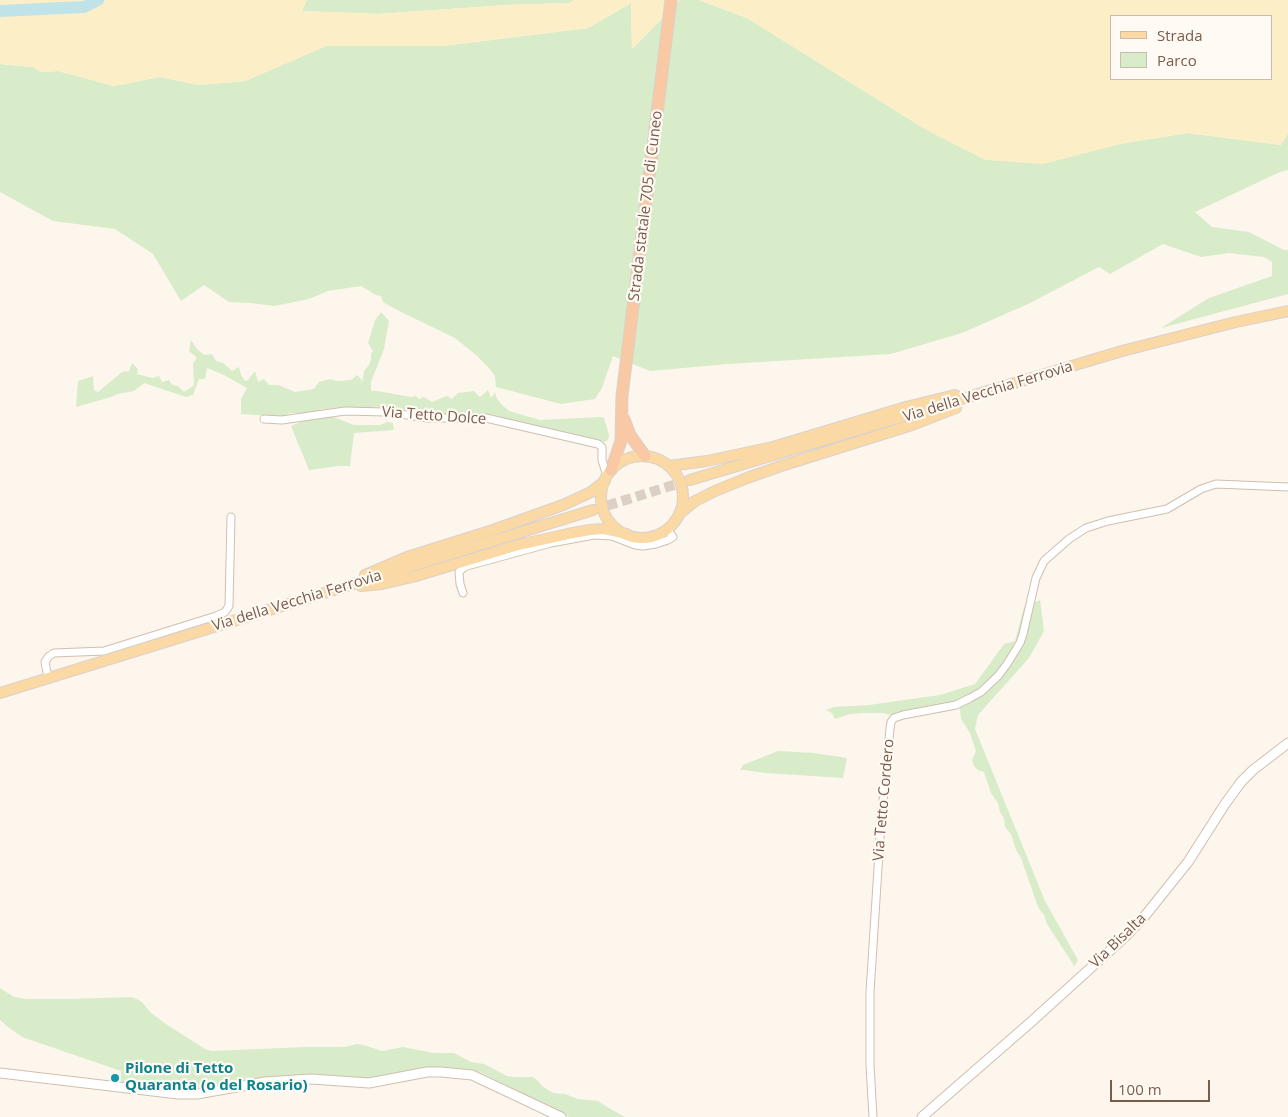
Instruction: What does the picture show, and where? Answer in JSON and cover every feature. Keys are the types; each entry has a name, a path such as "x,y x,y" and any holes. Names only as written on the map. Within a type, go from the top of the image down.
{"highway":[{"name":"Strada statale 705 di Cuneo","path":"608,476 621,441 622,396 671,0"},
{"path":"621,413 628,430 645,456"}],"main road":[{"name":"Via della Vecchia Ferrovia","path":"690,480 1164,340 1288,311"},
{"path":"669,466 707,461 773,446 1012,378 1038,377"},
{"path":"679,514 695,501 747,478 912,425 949,410 1015,390 1038,377"},
{"path":"645,456 660,460 669,466 677,476 682,488 683,501 676,519 667,529 651,536 638,537 604,529 590,530 518,545 391,582 337,588 395,561 556,508 591,492 616,466 632,457 645,456"},
{"path":"608,476 602,494 603,506 611,523 626,534"},
{"name":"Via della Vecchia Ferrovia","path":"0,693 593,510"}],"street":[{"name":"Via Tetto Dolce","path":"264,419 282,420 345,411 386,412 428,418 486,418 598,444 602,448 602,460 608,476"},
{"name":"Via Tetto Cordero","path":"873,1117 870,1065 870,992 881,822 891,722 894,718 902,715 956,705 981,692 998,676 1020,643 1036,578 1044,561 1078,533 1097,524 1167,508 1202,489 1216,484 1288,487"},
{"path":"48,678 45,662 54,653 104,651 225,612 229,606 231,517"},
{"path":"464,593 460,584 459,572 467,566 551,543 594,535 612,536 634,545 656,544 673,537 667,529"},
{"name":"Via Bisalta","path":"922,1117 1126,936 1144,917 1188,862 1241,782 1288,743"},
{"path":"0,1073 178,1094 197,1094 265,1082 311,1079 368,1083 427,1072 441,1072 472,1075 561,1117"}],"green space":[{"path":"307,0 574,0 570,3 507,5 378,14 301,11"},
{"path":"680,0 699,0 747,18 925,129 986,160 1125,143 1188,133 1281,145 1288,133 1288,170 1195,212 1212,227 1249,232 1284,250 1288,250 1288,294 1161,328 1209,298 1272,276 1272,262 1264,257 1229,253 1201,257 1163,244 1110,274 1099,267 1028,304 962,333 891,354 650,371 613,356 602,388 595,399 561,404 496,387 495,376 488,367 455,338 399,311 383,302 381,296 361,286 328,291 309,299 274,306 229,302 204,285 181,301 153,254 115,229 53,221 0,192 0,64 33,67 42,72 58,71 114,86 160,77 199,85 245,81 326,46 443,46 588,28 631,3 632,49"},
{"path":"381,312 389,321 384,349 371,382 371,391 411,397 416,396 419,399 424,397 432,402 447,396 452,399 458,393 474,391 480,397 488,390 491,398 495,392 501,404 509,411 540,420 604,418 609,435 608,440 604,442 519,423 491,414 424,415 388,407 333,408 318,410 320,417 333,417 354,425 393,423 394,430 354,433 350,466 309,470 291,426 306,420 304,414 290,413 282,417 241,414 241,399 247,388 207,368 205,379 199,379 193,395 186,397 144,383 134,391 76,407 78,381 93,376 94,390 98,392 122,372 129,371 132,363 138,369 137,374 152,378 159,376 162,382 169,380 172,385 178,386 184,392 194,385 193,363 197,358 189,351 191,340 204,355 212,354 216,361 223,363 232,371 239,367 245,381 255,371 258,382 264,379 269,385 278,385 295,392 314,389 319,382 330,379 338,381 351,380 357,375 362,383 364,371 369,365 373,351 368,343 375,320"},
{"path":"1040,600 1044,631 1029,658 978,715 975,729 1045,901 1078,960 1074,967 1038,907 1021,858 1016,850 1011,834 1005,827 1004,818 998,803 991,793 984,772 974,766 972,760 976,751 970,733 961,719 959,703 892,715 863,713 850,714 835,719 832,713 826,710 834,707 869,705 940,695 975,684 1004,644 1015,641 1024,607"},
{"path":"778,751 814,753 847,758 843,778 740,770 743,765"},
{"path":"0,988 14,997 26,999 131,997 142,1002 150,1012 166,1024 211,1051 345,1047 357,1044 382,1051 403,1047 434,1053 454,1053 471,1062 484,1064 507,1076 533,1077 553,1093 565,1094 578,1099 598,1101 625,1117 569,1117 480,1072 465,1069 440,1068 362,1080 307,1075 208,1090 177,1090 125,1084 121,1081 121,1071 22,1037 8,1027 0,1020"}],"sand":[{"path":"0,0 307,0 302,11 378,14 507,5 570,3 574,0 680,0 632,49 631,3 588,28 443,46 326,46 245,81 199,85 160,77 114,86 58,71 42,72 33,67 0,64"},
{"path":"699,0 1288,0 1288,133 1281,145 1188,133 1125,143 1043,164 986,160 925,129 747,18"}],"waterway":[{"path":"0,11 84,7 98,0"}],"tunnel":[{"path":"593,510 690,480"}],"place":[{"name":"Pilone di Tetto Quaranta (o del Rosario)","path":"115,1078"}]}
